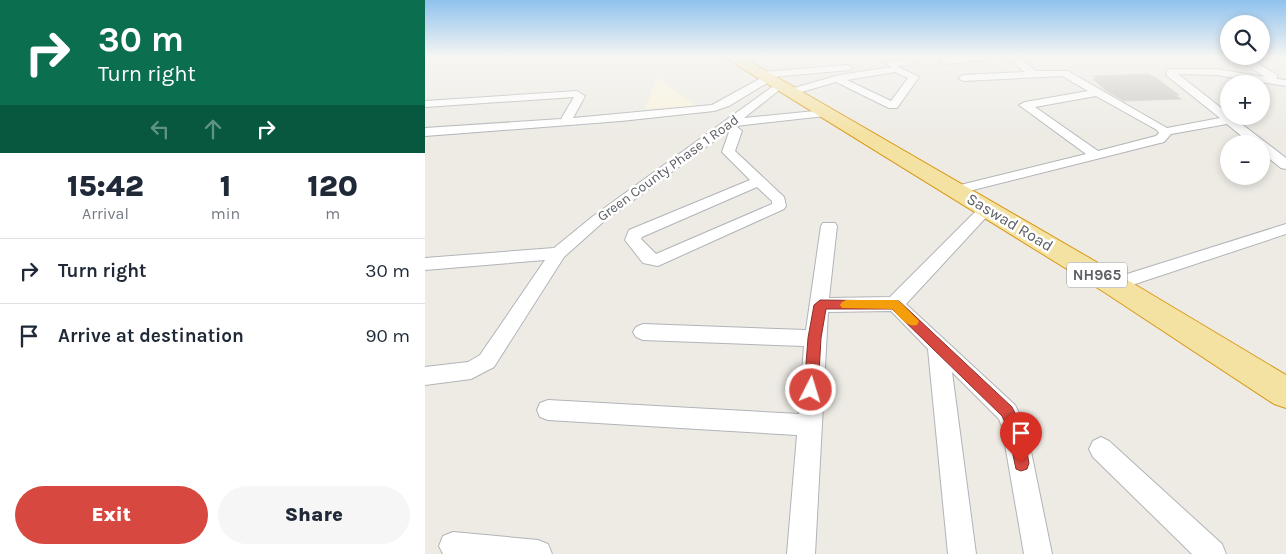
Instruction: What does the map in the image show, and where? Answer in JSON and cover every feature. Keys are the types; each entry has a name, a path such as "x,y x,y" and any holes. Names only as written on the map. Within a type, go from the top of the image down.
{"highway":[{"name":"Saswad Road","path":"775,83 1114,285 1286,393"}],"street":[{"path":"425,132 565,122 714,108 775,83"},
{"name":"Green County Phase 1 Road","path":"425,376 471,370 487,361 558,253 597,220 730,124 775,83"},
{"path":"845,83 893,106 910,83"},
{"path":"1082,83 1161,128 1164,132"},
{"path":"1182,83 1220,113"},
{"path":"1095,156 1025,106 1099,92"},
{"path":"425,104 577,94 580,96 565,122"},
{"path":"730,124 825,112"},
{"path":"1164,132 1220,122"},
{"path":"730,124 736,131 728,152 779,200 779,206 658,260 649,259 633,240 635,234 758,182"},
{"path":"1235,125 1248,135"},
{"path":"957,190 1160,139 1165,134 1164,132"},
{"path":"1270,153 1286,165"},
{"path":"895,304 986,209"},
{"path":"801,554 815,338 829,226"},
{"path":"1114,285 1286,229"},
{"path":"425,264 558,253"},
{"path":"820,305 895,304 1001,405 1007,412 1014,427 1038,554"},
{"path":"643,332 815,338"},
{"path":"938,345 963,554"},
{"path":"548,410 808,425"},
{"path":"1101,449 1212,554"},
{"path":"453,546 538,554"}],"shaded area":[{"path":"655,83 665,83 696,106 645,109"}],"building":[{"path":"1097,83 1163,83 1179,95 1175,95 1181,99 1124,101 1105,90"}],"slow traffic":[{"path":"846,305 895,304 913,321"}],"route":[{"path":"811,390 820,305 895,304 1007,412 1014,427 1021,463"}]}
